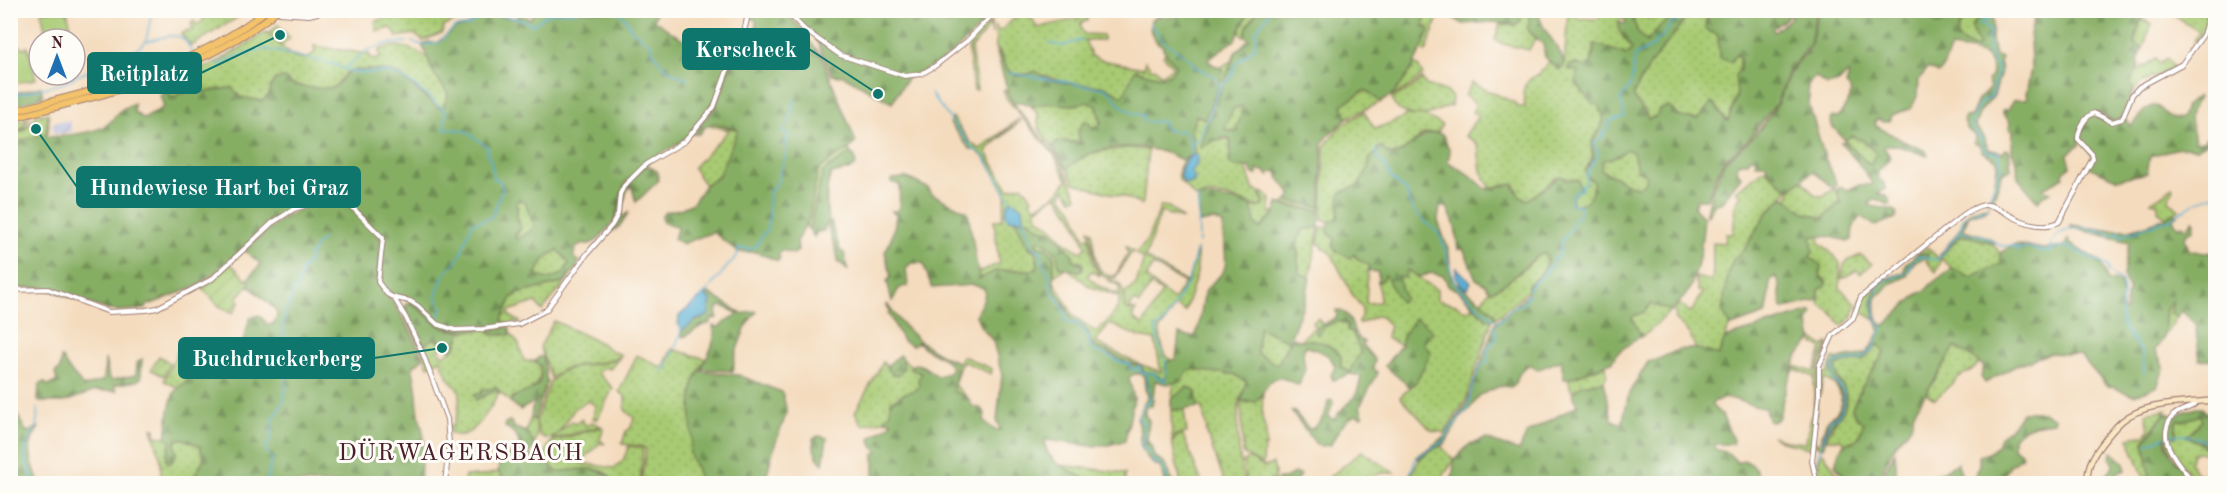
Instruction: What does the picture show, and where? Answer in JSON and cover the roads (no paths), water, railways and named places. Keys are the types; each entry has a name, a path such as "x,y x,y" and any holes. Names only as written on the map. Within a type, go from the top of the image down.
{"highway":[{"path":"10,112 109,87 175,65 207,50 267,10"},
{"path":"10,119 112,93 177,71 209,56 279,12"}],"main road":[{"path":"2088,483 2088,468 2092,458 2120,422 2145,410 2216,400"}],"street":[{"path":"279,12 309,15 328,10"},
{"path":"10,290 48,289 109,312 157,308 212,279 272,223 294,209 330,198 338,198 348,203 383,238 378,282 387,294 410,301 437,324 455,330 519,324 546,310 583,258 615,222 620,194 624,186 646,164 682,143 714,107 727,71 741,45 749,10"},
{"path":"785,10 805,30 840,55 905,76 921,74 935,66 968,40 1000,10"},
{"path":"1817,483 1812,461 1819,395 1818,368 1831,338 1853,318 1863,295 1963,215 1978,207 1988,205 2014,218 2039,225 2060,222 2093,158 2078,139 2078,133 2087,117 2094,113 2110,122 2120,120 2132,95 2139,87 2182,64 2203,35 2210,10"},
{"path":"394,298 421,349 447,421 449,448 445,483"},
{"path":"400,309 410,301"},
{"path":"2195,483 2169,448 2166,436 2174,415 2196,403"}],"water":[{"path":"1195,154 1198,156 1196,166 1191,171 1195,180 1191,183 1184,183 1181,175 1182,167"},
{"path":"1012,200 1023,208 1024,219 1008,219 1007,205"},
{"path":"1457,268 1471,282 1468,288 1464,288 1456,276"},
{"path":"704,295 711,300 708,316 696,320 683,330 678,324 679,316"}],"waterway":[{"path":"10,96 64,83 76,76 127,57 146,41 152,10"},
{"path":"412,42 422,45 438,43 455,27 467,26 483,16 499,15 521,19 533,25 551,13 581,10"},
{"path":"617,10 632,30 651,44 657,58 665,67 688,78"},
{"path":"1190,157 1191,147 1201,136 1220,87 1232,77 1234,66 1255,47 1256,31 1271,10"},
{"path":"1529,290 1530,286 1546,273 1547,268 1551,267 1553,258 1559,258 1562,240 1569,232 1575,217 1580,215 1581,206 1571,204 1571,195 1576,193 1576,190 1582,190 1580,185 1584,185 1588,172 1597,157 1599,152 1594,143 1603,137 1610,121 1625,116 1620,99 1631,83 1636,55 1655,45 1656,39 1661,39 1673,21 1678,21 1681,17 1679,10"},
{"path":"1989,203 2000,172 2000,160 1998,153 1985,151 1981,139 1972,128 1971,120 1981,102 1992,95 1997,75 1997,66 1990,55 1988,37 1990,30 1979,24 1985,20 1989,21 1988,15 1991,10"},
{"path":"1150,23 1164,41 1192,61 1194,66 1215,77 1220,86"},
{"path":"147,41 168,36 179,37 184,40 192,53"},
{"path":"1049,43 1062,46 1081,40 1082,42"},
{"path":"365,51 386,44 407,42"},
{"path":"217,66 238,56 266,49 333,64 344,69 363,53"},
{"path":"198,66 201,70"},
{"path":"346,70 399,76 446,111 445,123"},
{"path":"1009,73 1106,89 1121,106 1133,114 1143,115 1143,121 1163,122 1165,129 1175,132 1181,130 1189,137 1190,148"},
{"path":"931,94 972,148 984,156 1010,200"},
{"path":"787,149 783,144 787,142 789,134 783,133 788,125 795,99"},
{"path":"445,125 444,128 466,131 486,146 488,149 486,152 492,164 493,178 500,181 503,188 492,216 472,223 461,253 445,273"},
{"path":"1376,149 1378,159 1386,166 1391,178 1407,191 1414,210 1439,234 1455,283 1478,306"},
{"path":"701,298 738,254 739,248 753,248 767,230 770,217 769,192 776,185 787,152"},
{"path":"1960,232 1985,236 2003,246 2018,247 2017,250 2029,248 2049,252 2056,237 2065,231 2089,228 2114,235 2120,231 2120,236 2123,236 2126,233 2136,232 2136,229 2169,220 2197,201 2216,195"},
{"path":"1198,197 1199,243"},
{"path":"1973,211 1987,207"},
{"path":"1819,484 1815,468 1816,462 1830,420 1838,415 1843,405 1844,392 1832,378 1834,363 1861,359 1874,348 1882,328 1875,317 1874,310 1875,297 1880,285 1910,270 1908,267 1917,257 1938,259 1959,232 1964,217 1969,213"},
{"path":"1023,219 1033,248 1042,252 1042,261 1049,274 1052,293 1063,309 1065,320 1072,324 1076,322 1090,337 1089,342 1095,352 1130,364 1130,369 1133,370 1140,366 1139,372 1155,373 1155,376 1165,381 1166,364 1155,329 1164,323 1187,284 1197,249"},
{"path":"286,368 280,341 284,334 286,311 302,274 301,271 309,261 310,254 316,245 323,239"},
{"path":"2050,252 2054,247 2066,246 2108,266 2108,272 2122,282 2121,319 2123,327 2143,354 2144,373"},
{"path":"439,318 442,307 436,297 443,275"},
{"path":"1497,324 1511,309 1522,304 1529,294"},
{"path":"1479,307 1495,320"},
{"path":"663,371 665,371 680,335 681,326"},
{"path":"1401,484 1410,474 1416,459 1445,441 1451,428 1458,422 1459,416 1467,410 1472,387 1482,364 1488,362 1487,348 1497,340 1495,326"},
{"path":"286,371 286,385"},
{"path":"1146,374 1150,401 1144,404 1138,417 1144,424 1145,438 1141,441 1143,449 1149,451 1154,464 1158,462 1164,469 1168,484"},
{"path":"268,454 266,447 270,440 273,419 283,404 286,387"},
{"path":"32,484 33,480 25,455 37,423 37,409"},
{"path":"2168,436 2183,435 2198,438 2207,443 2216,455"},
{"path":"2147,444 2164,437"},
{"path":"266,484 272,458 270,456"},
{"path":"610,480 611,484"}],"place":[{"name":"Reitplatz","path":"280,35"},
{"name":"Kerscheck","path":"878,94"},
{"name":"Hundewiese Hart bei Graz","path":"36,129"},
{"name":"Buchdruckerberg","path":"442,348"}],"district":[{"name":"DÜRWAGERSBACH","path":"461,452"}]}
